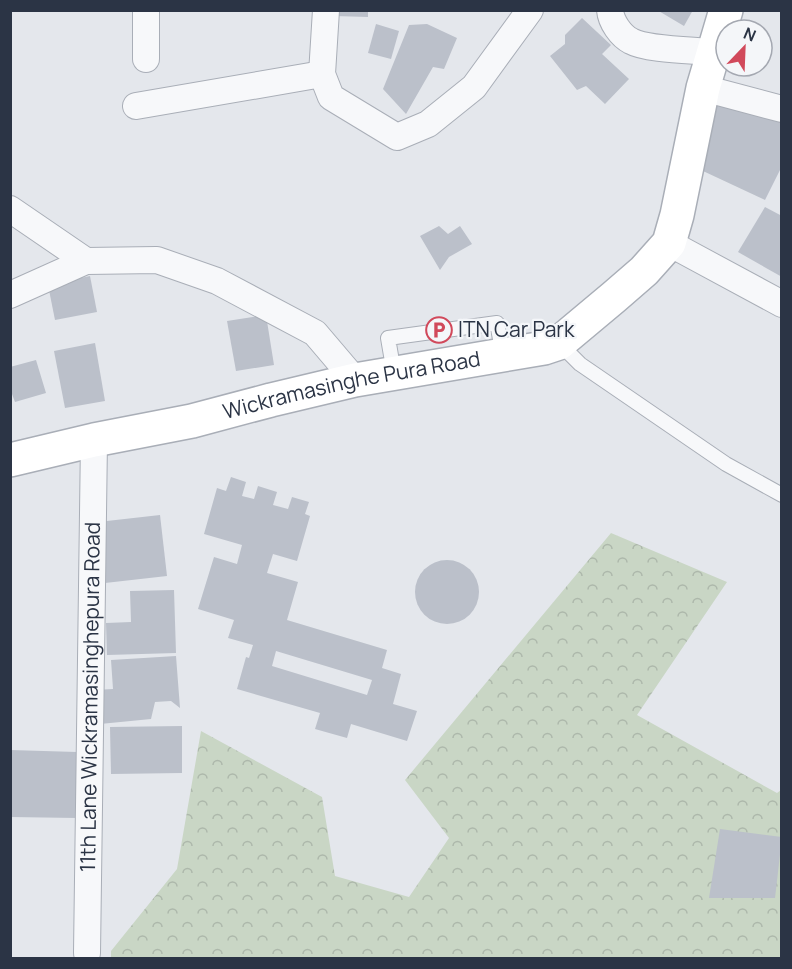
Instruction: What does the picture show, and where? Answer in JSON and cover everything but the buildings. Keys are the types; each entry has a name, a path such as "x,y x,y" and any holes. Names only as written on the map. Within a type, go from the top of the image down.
{"street":[{"path":"146,10 146,59"},
{"path":"326,10 322,74 331,97 397,137 428,124 474,87 530,10"},
{"path":"609,10 610,16 622,35 631,42 712,52"},
{"name":"Wickramasinghe Pura Road","path":"10,460 94,440 192,421 355,380 544,348 559,343 644,271 669,243 677,215 703,88 726,10"},
{"path":"136,106 322,74"},
{"path":"703,88 782,109"},
{"path":"10,209 86,261"},
{"path":"669,243 782,304"},
{"path":"10,296 86,261 157,260 218,281 315,333 355,380"},
{"name":"11th Lane Wickramasinghepura Road","path":"87,953 94,440"}],"lane":[{"path":"559,343 580,364 726,464 782,495"}],"green space":[{"path":"611,533 727,582 637,715 777,793 781,790 781,958 111,958 111,951 177,869 201,731 322,797 335,876 409,897 449,838 405,780"}],"place":[{"name":"ITN Car Park","path":"439,330"}]}
